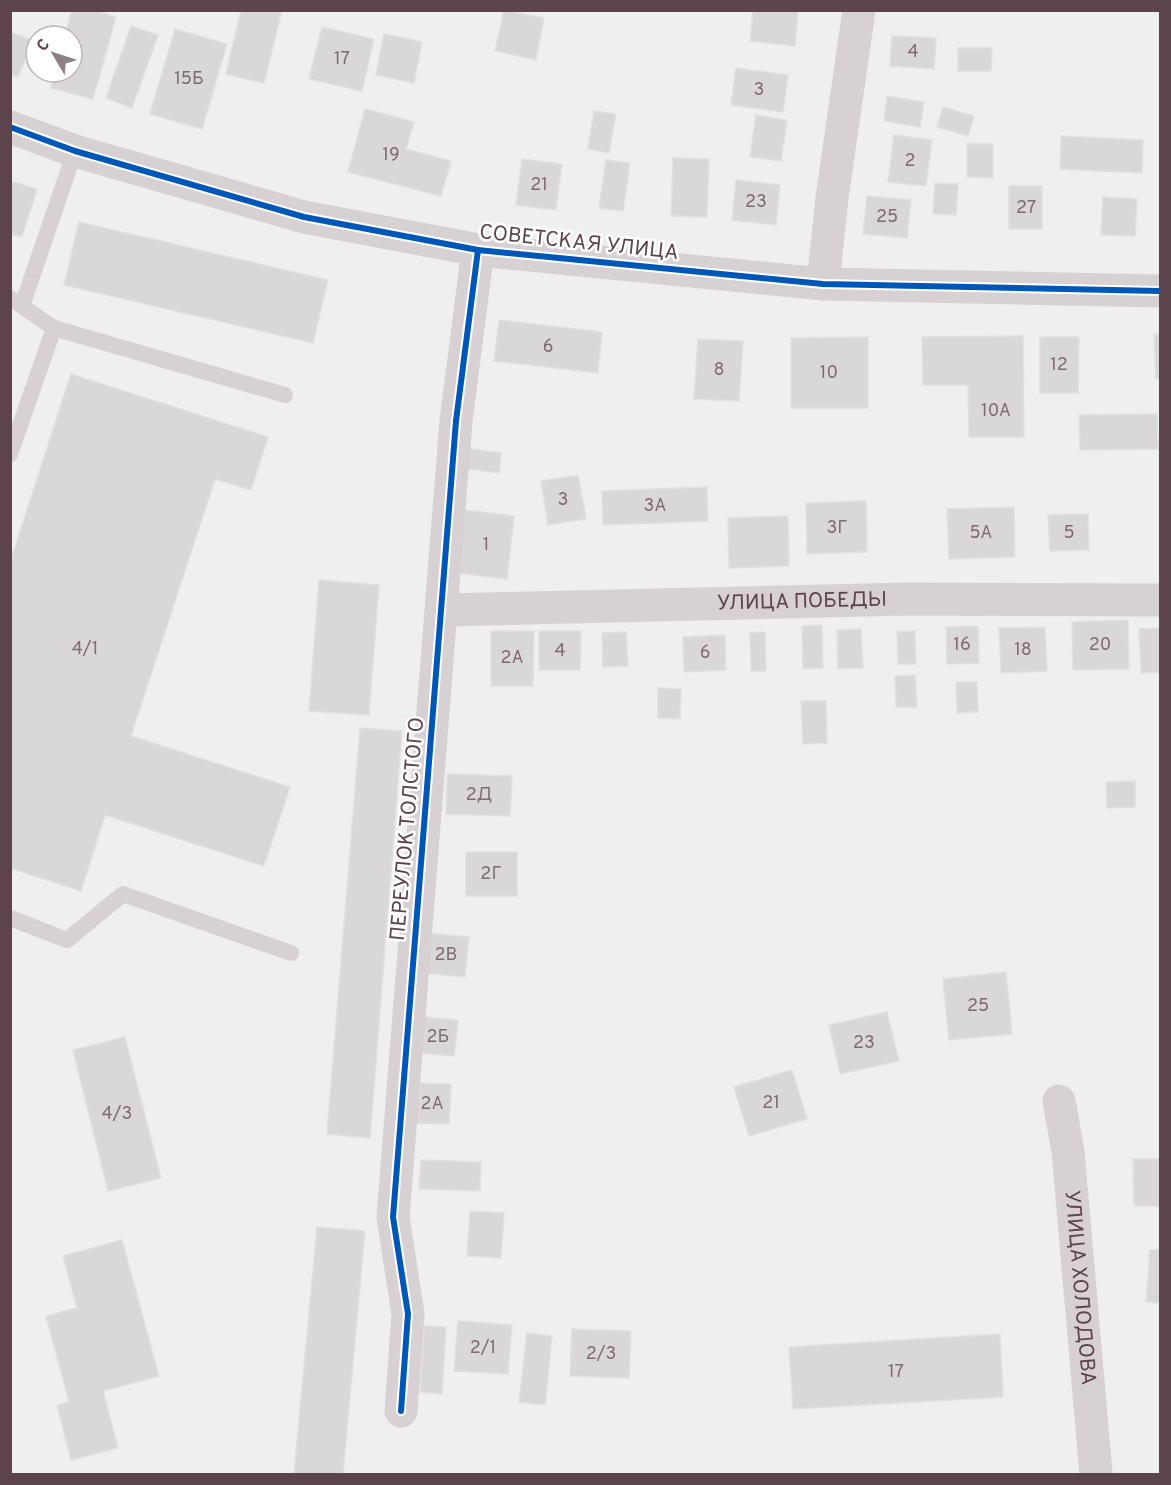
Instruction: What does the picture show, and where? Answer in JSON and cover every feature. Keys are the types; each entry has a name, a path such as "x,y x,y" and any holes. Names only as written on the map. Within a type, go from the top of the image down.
{"street":[{"path":"823,284 832,198 859,10"},
{"name":"СОВЕТСКАЯ УЛИЦА","path":"10,127 75,151 304,217 478,250 823,284 1161,291"},
{"name":"ПЕРЕУЛОК ТОЛСТОГО","path":"401,1411 408,1314 393,1217 456,421 478,250"},
{"name":"УЛИЦА ПОБЕДЫ","path":"442,610 908,599 1161,600"},
{"name":"УЛИЦА ХОЛОДОВА","path":"1059,1101 1068,1151 1096,1474"}],"lane":[{"path":"75,151 16,302 54,328 285,395"},
{"path":"10,454 54,328"},
{"path":"10,918 67,940 123,894 291,953"}],"building":[{"path":"72,10 93,10 116,17 93,99 51,88 52,84 84,84 84,24 68,24"},
{"path":"241,10 282,10 264,83 226,74"},
{"path":"504,10 544,18 536,60 495,51"},
{"path":"753,10 798,10 795,46 750,41"},
{"path":"131,26 158,35 132,108 106,98"},
{"path":"322,27 374,39 362,91 309,79"},
{"path":"175,29 227,44 202,129 150,114"},
{"path":"11,32 24,37 24,63 18,77 10,74"},
{"path":"384,34 422,42 414,83 376,75"},
{"path":"892,36 936,38 934,69 890,66"},
{"path":"958,48 992,48 991,71 958,71"},
{"path":"736,68 788,75 783,112 731,105"},
{"path":"887,96 924,102 920,127 884,121"},
{"path":"943,107 974,116 968,136 937,127"},
{"path":"365,109 414,122 406,149 451,161 441,196 348,172"},
{"path":"594,111 616,114 609,153 588,149"},
{"path":"756,115 787,120 781,161 750,157"},
{"path":"894,135 932,140 926,186 888,182"},
{"path":"1061,136 1143,140 1142,173 1060,169"},
{"path":"967,144 993,144 993,178 967,177"},
{"path":"673,158 709,159 707,217 671,216"},
{"path":"522,159 562,164 556,210 516,205"},
{"path":"606,160 630,163 623,211 599,208"},
{"path":"736,180 780,185 776,225 732,220"},
{"path":"10,181 37,189 22,237 10,234"},
{"path":"935,183 958,184 956,215 933,214"},
{"path":"1009,186 1042,186 1042,229 1009,229"},
{"path":"867,196 911,200 907,238 863,234"},
{"path":"1103,197 1137,199 1135,236 1101,235"},
{"path":"79,222 328,280 313,343 64,285"},
{"path":"499,320 602,332 598,373 494,361"},
{"path":"1160,334 1160,378 1156,378 1154,335"},
{"path":"1023,336 1024,437 969,437 968,385 923,385 922,337"},
{"path":"868,337 868,408 791,408 791,338"},
{"path":"1040,337 1079,337 1078,393 1040,393"},
{"path":"698,339 743,341 739,401 694,399"},
{"path":"71,374 268,437 251,490 215,479 131,736 290,787 264,866 105,815 81,891 10,868 10,562"},
{"path":"1157,414 1158,449 1080,450 1079,415"},
{"path":"465,448 501,453 499,473 463,468"},
{"path":"578,475 586,519 548,525 541,481"},
{"path":"707,487 708,521 603,525 602,491"},
{"path":"866,501 867,552 807,554 806,503"},
{"path":"1014,507 1015,557 949,559 947,509"},
{"path":"465,510 514,516 507,579 457,573"},
{"path":"1088,514 1089,550 1050,551 1048,515"},
{"path":"788,516 789,566 729,568 728,518"},
{"path":"319,580 379,585 369,715 309,711"},
{"path":"1128,620 1129,669 1073,670 1072,622"},
{"path":"822,625 823,668 803,669 802,626"},
{"path":"978,626 979,663 947,664 946,627"},
{"path":"1045,627 1047,671 1001,673 999,628"},
{"path":"1160,628 1160,672 1141,673 1139,629"},
{"path":"861,629 863,668 838,669 837,630"},
{"path":"491,631 534,631 533,686 491,686"},
{"path":"539,631 581,631 580,670 539,670"},
{"path":"915,631 916,664 898,664 897,632"},
{"path":"626,632 628,666 603,667 602,633"},
{"path":"765,632 766,671 751,671 750,633"},
{"path":"725,635 726,670 684,672 683,637"},
{"path":"915,675 917,707 896,707 895,676"},
{"path":"956,682 977,682 978,712 957,713"},
{"path":"658,688 681,689 680,719 658,718"},
{"path":"801,701 826,701 827,743 803,744"},
{"path":"360,728 402,731 370,1138 327,1134"},
{"path":"447,774 512,776 510,816 446,814"},
{"path":"1135,781 1135,807 1107,808 1106,782"},
{"path":"466,852 517,852 517,896 466,896"},
{"path":"427,933 469,937 465,977 424,973"},
{"path":"1006,972 1012,1034 949,1040 943,979"},
{"path":"887,1012 899,1061 840,1074 829,1025"},
{"path":"422,1017 458,1020 454,1056 418,1053"},
{"path":"125,1037 161,1178 108,1191 73,1050"},
{"path":"792,1070 807,1119 749,1136 734,1087"},
{"path":"415,1083 451,1084 449,1124 413,1123"},
{"path":"1133,1159 1160,1159 1160,1206 1134,1206"},
{"path":"421,1160 481,1162 480,1191 419,1189"},
{"path":"470,1211 504,1213 501,1258 467,1256"},
{"path":"317,1227 365,1231 343,1474 294,1474"},
{"path":"122,1240 159,1376 103,1391 118,1448 71,1460 57,1405 69,1402 46,1316 77,1308 63,1256"},
{"path":"1150,1250 1160,1250 1160,1303 1146,1302"},
{"path":"458,1321 512,1325 508,1374 454,1371"},
{"path":"424,1326 446,1327 442,1394 420,1392"},
{"path":"572,1329 631,1331 629,1378 570,1376"},
{"path":"527,1333 552,1336 545,1405 519,1402"},
{"path":"1000,1334 1003,1397 793,1409 789,1347"}],"cycle path":[{"path":"10,127 75,151 304,217 478,250 823,284 1160,291"},
{"path":"401,1411 408,1314 393,1217 456,421 478,250"}]}
